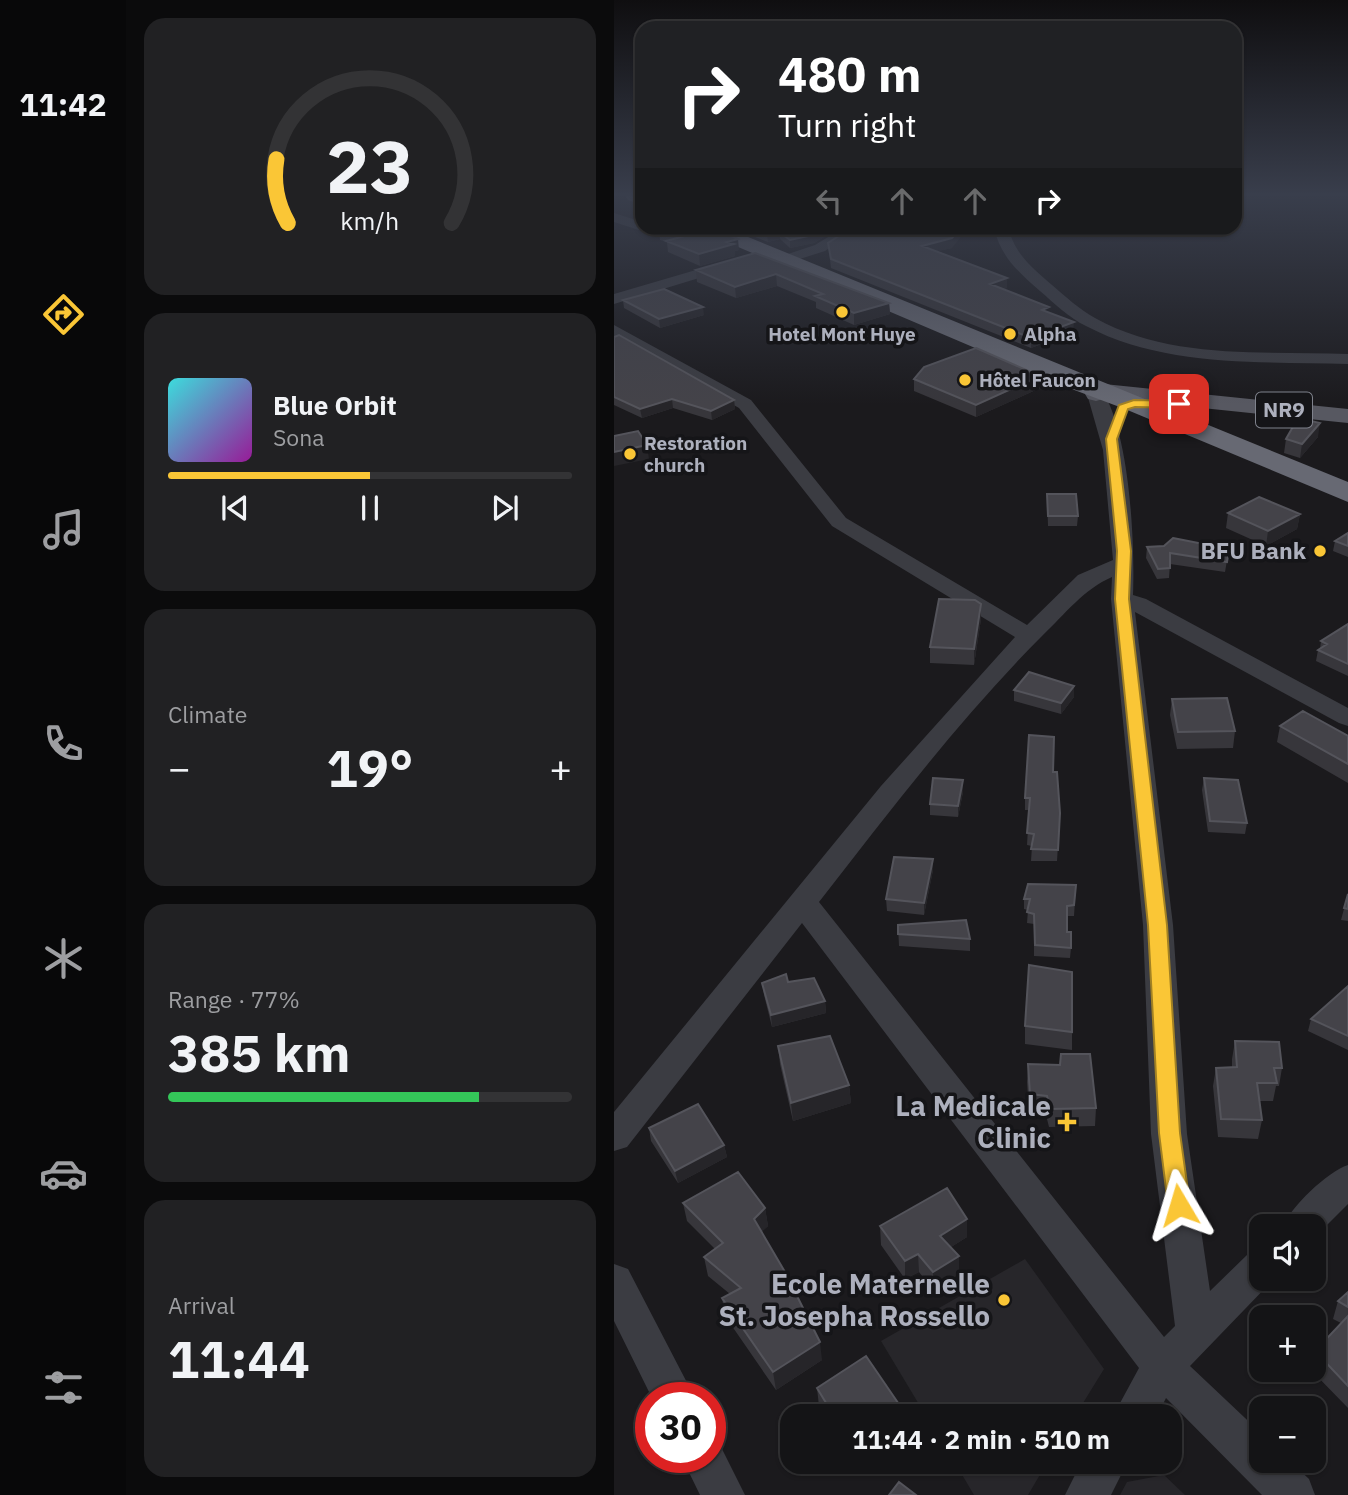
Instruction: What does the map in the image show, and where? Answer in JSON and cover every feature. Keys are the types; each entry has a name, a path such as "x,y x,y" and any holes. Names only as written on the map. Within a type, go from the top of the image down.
{"highway":[{"path":"813,266 1109,406 1190,414 1236,451 1348,503"},
{"path":"1236,451 1348,493"}],"main road":[{"name":"NR9","path":"1109,406 1190,414 1348,416"},
{"name":"NR9","path":"1109,406 1190,414"}],"street":[{"path":"614,299 757,266"},
{"path":"1019,266 1069,309 1115,332 1145,342 1234,356 1348,359"},
{"path":"614,330 745,404 839,522 1028,635"},
{"path":"1109,406 1124,563 1122,599 1158,925 1169,1133 1196,1332"},
{"path":"614,1137 891,792 1028,635 1086,580 1124,563"},
{"path":"1122,599 1138,604 1348,718"},
{"path":"802,902 1162,1366 1293,1495"},
{"path":"1314,1214 1348,1180"},
{"path":"1141,1404 1162,1366 1249,1279"},
{"path":"614,1281 666,1382"},
{"path":"712,1473 723,1495"},
{"path":"1087,1495 1099,1474"}],"shaded area":[{"name":"Ecole Maternelle St. Josepha Rossello","path":"1025,1259 1104,1369 1082,1404 919,1404 881,1341"},
{"path":"962,1474 1040,1474 1028,1495 974,1495"},
{"path":"1164,1475 1185,1495 1120,1495 1127,1482"}],"building":[{"path":"711,266 789,266 889,303 854,313 815,296 823,294 776,274 735,287 696,270"},
{"path":"848,266 975,266 1007,278 990,284 1049,307 1042,310 1074,322 1031,338"},
{"path":"664,289 703,307 659,319 623,300"},
{"path":"619,335 734,400 711,411 672,399 640,409 614,397 614,337"},
{"path":"976,348 1040,376 976,405 914,379 924,367"},
{"path":"1298,418 1320,423 1302,444 1286,439"},
{"path":"638,431 647,445 614,452 614,436"},
{"path":"1047,494 1076,494 1078,516 1048,516"},
{"path":"1259,497 1300,514 1268,531 1228,513"},
{"path":"1348,533 1348,546 1335,541"},
{"path":"1173,538 1229,549 1227,562 1170,553 1170,568 1158,569 1147,547 1164,546"},
{"path":"939,599 975,600 981,604 974,649 930,647"},
{"path":"1348,624 1348,664 1318,650 1327,644 1321,641"},
{"path":"1029,672 1074,686 1061,703 1014,690"},
{"path":"1227,698 1235,731 1178,732 1172,699"},
{"path":"1303,711 1348,736 1348,764 1280,726"},
{"path":"1029,735 1054,737 1053,772 1057,772 1060,813 1058,850 1031,849 1034,834 1027,833 1030,798 1025,798"},
{"path":"933,778 963,780 958,806 930,804"},
{"path":"1204,778 1238,780 1247,823 1210,821"},
{"path":"894,857 933,859 924,903 886,899"},
{"path":"1028,884 1076,885 1074,905 1067,906 1067,932 1071,932 1071,948 1035,945 1034,914 1027,912 1030,899 1024,899"},
{"path":"966,920 970,939 898,934 898,925"},
{"path":"1029,965 1072,972 1072,1032 1025,1026"},
{"path":"786,974 788,982 814,978 825,1001 771,1015 762,983"},
{"path":"1348,986 1348,1036 1311,1019"},
{"path":"830,1036 849,1085 791,1103 778,1046"},
{"path":"1235,1041 1279,1042 1282,1068 1274,1068 1277,1083 1257,1083 1262,1120 1221,1119 1216,1068 1237,1067"},
{"path":"1061,1054 1090,1054 1096,1108 1050,1109 1047,1096 1030,1094 1028,1064 1060,1065"},
{"path":"698,1104 724,1145 675,1171 649,1128"},
{"path":"738,1172 765,1208 754,1219 785,1272 820,1342 773,1372 722,1298 741,1288 704,1257 723,1243 683,1203"},
{"path":"947,1188 967,1219 940,1236 959,1256 933,1272 918,1254 905,1261 880,1226"},
{"path":"1348,1292 1348,1307 1338,1301"},
{"path":"1348,1316 1348,1386 1326,1363 1326,1339"},
{"path":"866,1356 899,1404 827,1404 817,1388"},
{"path":"899,1482 916,1495 889,1495"}],"place":[{"name":"Hotel Mont Huye","path":"842,312"},
{"name":"Alpha","path":"1010,334"},
{"name":"Hôtel Faucon","path":"965,380"},
{"name":"Restoration church","path":"630,454"},
{"name":"BFU Bank","path":"1320,551"},
{"name":"La Medicale Clinic","path":"1067,1122"},
{"name":"Ecole Maternelle St. Josepha Rossello","path":"1004,1300"}],"route":[{"path":"1179,404 1134,403 1123,407 1112,439 1124,551 1122,599 1158,925 1169,1133 1179,1205"}]}
